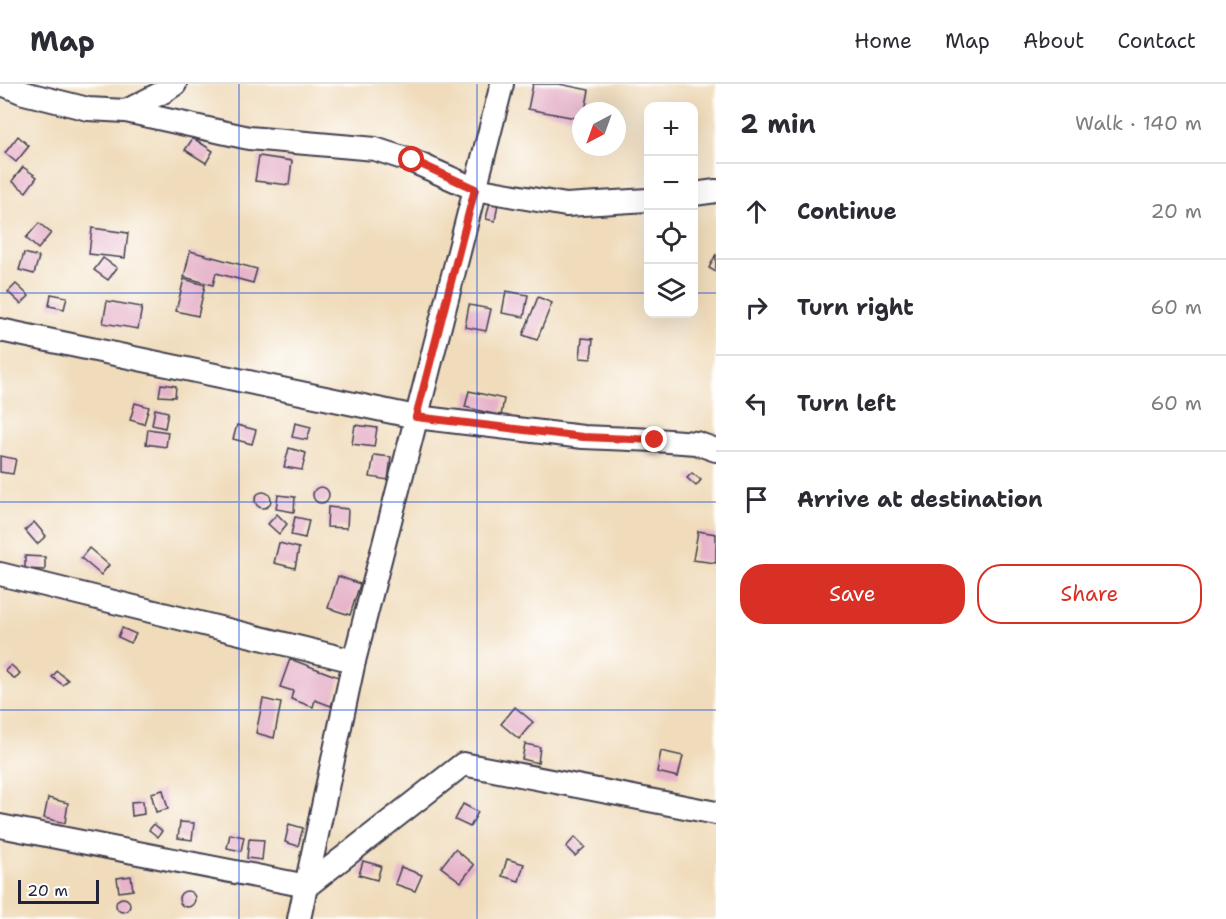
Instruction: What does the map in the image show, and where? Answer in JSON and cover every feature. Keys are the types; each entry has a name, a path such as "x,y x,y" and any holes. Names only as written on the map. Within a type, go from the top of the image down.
{"street":[{"path":"126,111 175,84"},
{"path":"299,919 354,661 501,84"},
{"path":"0,85 88,109 126,111 249,138 375,149 412,160 475,189 566,205 644,200"},
{"path":"698,193 716,191"},
{"path":"0,330 416,417 583,437 696,443 716,450"},
{"path":"0,574 354,661"},
{"path":"0,826 307,886 463,765 716,813"}],"building":[{"path":"533,84 559,84 589,90 587,102 572,102 572,117 528,109"},
{"path":"18,136 29,146 16,162 5,153"},
{"path":"193,138 213,151 206,163 185,150"},
{"path":"259,156 292,161 289,185 255,181"},
{"path":"23,167 37,177 26,192 12,181"},
{"path":"490,202 498,203 495,221 486,219"},
{"path":"39,223 51,233 38,249 26,238"},
{"path":"92,228 128,233 125,258 89,254"},
{"path":"190,251 257,269 253,283 216,273 213,285 184,277"},
{"path":"24,253 39,257 34,274 19,270"},
{"path":"716,254 716,272 709,268"},
{"path":"103,258 117,268 108,280 94,270"},
{"path":"184,279 205,285 198,316 176,311"},
{"path":"16,284 29,296 21,304 8,292"},
{"path":"506,291 528,295 524,317 502,313"},
{"path":"51,294 67,297 64,309 49,306"},
{"path":"538,297 552,303 537,340 523,335"},
{"path":"107,301 142,307 138,329 103,323"},
{"path":"469,305 491,309 486,331 465,327"},
{"path":"582,338 593,339 591,359 580,358"},
{"path":"161,384 176,386 175,397 159,396"},
{"path":"469,391 504,399 501,416 465,407"},
{"path":"135,403 149,407 144,424 130,420"},
{"path":"155,409 168,412 165,428 152,425"},
{"path":"295,423 311,427 307,440 292,437"},
{"path":"237,425 256,430 252,444 233,439"},
{"path":"355,425 377,428 374,447 352,444"},
{"path":"148,429 168,432 166,447 146,444"},
{"path":"289,448 306,453 302,470 284,467"},
{"path":"374,455 391,457 388,480 370,477"},
{"path":"0,456 16,459 13,474 0,472"},
{"path":"692,473 701,480 696,486 687,478"},
{"path":"321,487 329,495 321,503 313,495"},
{"path":"263,492 269,494 271,500 269,506 263,508 257,506 255,500 257,494"},
{"path":"278,495 295,497 294,512 276,509"},
{"path":"328,507 348,509 347,528 327,527"},
{"path":"277,514 287,524 279,534 268,524"},
{"path":"295,517 309,520 305,538 291,535"},
{"path":"34,522 46,536 37,544 25,530"},
{"path":"698,531 716,534 716,563 693,560"},
{"path":"279,543 299,548 295,568 274,563"},
{"path":"89,548 109,565 101,575 81,558"},
{"path":"25,556 45,557 45,570 25,569"},
{"path":"338,576 360,584 350,615 328,608"},
{"path":"122,628 136,634 131,643 118,637"},
{"path":"290,659 341,678 331,706 315,700 313,707 291,699 293,691 280,687"},
{"path":"11,665 20,673 15,679 5,671"},
{"path":"57,671 68,680 63,685 52,677"},
{"path":"263,699 281,703 274,738 256,733"},
{"path":"515,707 533,722 519,739 501,724"},
{"path":"525,744 540,747 538,763 522,759"},
{"path":"661,751 683,756 678,777 657,772"},
{"path":"163,790 168,809 156,812 151,793"},
{"path":"48,798 68,803 65,823 44,818"},
{"path":"143,801 144,814 132,816 131,802"},
{"path":"463,804 478,812 470,827 455,820"},
{"path":"180,822 194,823 192,840 178,838"},
{"path":"154,824 162,831 158,837 149,830"},
{"path":"289,824 303,828 298,846 285,842"},
{"path":"230,834 244,837 241,851 227,848"},
{"path":"575,837 585,847 575,856 566,847"},
{"path":"249,839 264,840 262,860 247,858"},
{"path":"455,849 474,865 461,882 441,867"},
{"path":"507,859 524,864 519,881 502,876"},
{"path":"363,861 381,866 377,880 359,875"},
{"path":"401,867 422,875 415,891 395,884"},
{"path":"131,876 133,890 119,892 117,878"},
{"path":"184,891 190,891 195,899 193,905 184,907 179,902 179,896"},
{"path":"123,898 128,900 130,905 128,910 123,912 118,910 116,905 118,900"}],"route":[{"path":"412,160 475,189 416,417 583,437 655,440"}]}
